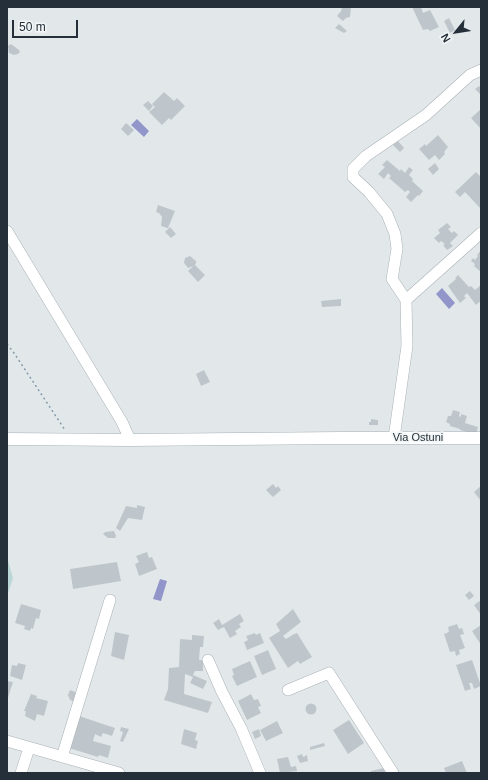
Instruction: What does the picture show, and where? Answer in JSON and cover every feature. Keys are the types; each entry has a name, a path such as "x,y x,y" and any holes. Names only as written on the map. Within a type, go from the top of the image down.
{"main road":[{"name":"Via Ostuni","path":"7,439 130,440 481,438"}],"street":[{"path":"394,438 407,346 406,300 392,278 397,249 395,234 387,214 369,192 353,177 353,169 366,156 426,115 470,75 481,70"},
{"path":"7,231 122,422 130,440"},
{"path":"406,300 481,233"},
{"path":"62,757 110,600"},
{"path":"208,660 222,692 241,728 260,773"},
{"path":"288,690 329,673 393,773"},
{"path":"7,741 119,773"},
{"path":"21,773 29,748"}],"path":[{"path":"7,344 14,352 63,426 69,439"}],"shaded area":[{"path":"7,557 13,578 7,596"}],"water":[{"path":"137,119 149,131 144,137 131,125"},
{"path":"442,288 455,303 449,309 436,294"},
{"path":"160,579 167,581 161,601 153,599"}],"building":[{"path":"342,7 351,7 350,17 343,21 337,16"},
{"path":"412,7 421,7 423,13 430,10 439,27 430,31 428,29 423,30"},
{"path":"449,18 455,30 450,33 444,21"},
{"path":"339,24 347,31 344,33 335,28"},
{"path":"11,44 19,50 20,52 18,54 14,55 9,53 8,46"},
{"path":"481,86 481,95 475,89"},
{"path":"164,92 174,101 177,98 185,106 171,120 169,118 162,125 149,112 155,107 152,104"},
{"path":"148,101 153,106 149,111 143,105"},
{"path":"481,109 481,129 471,118"},
{"path":"126,123 134,130 128,136 121,129"},
{"path":"438,135 448,147 444,152 445,154 439,160 435,155 429,160 419,149 425,144 426,146"},
{"path":"398,141 404,148 400,152 393,145"},
{"path":"387,160 400,171 401,169 405,173 409,167 413,170 409,175 413,179 412,181 423,191 411,202 406,197 410,192 408,190 405,192 389,178 391,176 388,173 384,179 378,174 385,167 382,165"},
{"path":"435,163 439,169 433,175 428,169"},
{"path":"476,172 481,177 480,208 465,192 460,197 455,192"},
{"path":"158,205 175,211 168,228 161,226 162,217 156,212"},
{"path":"447,223 451,227 448,229 452,233 454,231 458,235 450,243 453,246 447,250 443,245 445,244 441,241 439,243 434,238 440,233 438,230"},
{"path":"170,227 176,234 171,238 165,232"},
{"path":"481,250 481,272 471,261 473,258 475,260"},
{"path":"190,256 196,261 195,265 205,275 198,282 188,271 193,266 188,268 184,263 185,258"},
{"path":"458,275 469,287 471,286 475,290 481,285 481,301 476,305 467,293 464,296 466,298 460,303 448,286 456,279 455,278"},
{"path":"341,299 341,306 322,307 321,301"},
{"path":"204,370 210,382 201,386 196,374"},
{"path":"453,410 460,412 459,416 461,417 461,414 467,416 465,423 478,427 476,434 450,426 450,424 446,422 448,416 451,416"},
{"path":"371,419 378,420 378,425 369,425"},
{"path":"273,484 276,488 278,486 281,490 273,497 266,490"},
{"path":"481,486 481,501 474,492"},
{"path":"137,505 145,507 142,520 128,518 120,531 116,528 126,506 137,508"},
{"path":"114,531 116,536 115,538 108,538 103,534 105,532"},
{"path":"147,552 149,558 152,557 157,569 139,576 135,564 139,562 136,556"},
{"path":"117,562 121,581 73,589 70,569"},
{"path":"470,591 474,596 469,600 465,595"},
{"path":"481,600 481,615 474,605"},
{"path":"21,604 41,610 39,619 36,618 33,629 31,628 30,631 24,629 25,626 15,623"},
{"path":"293,609 301,622 283,636 286,639 297,633 312,657 300,664 298,661 288,668 269,638 280,631 276,624"},
{"path":"240,614 244,621 239,624 241,627 235,631 237,634 230,638 224,627 218,630 213,623 219,619 222,625"},
{"path":"457,624 459,629 462,628 464,634 460,635 465,648 459,650 460,654 456,656 455,651 450,652 444,634 449,632 448,627"},
{"path":"481,625 481,645 472,631"},
{"path":"115,632 129,635 124,660 111,656"},
{"path":"255,633 256,635 260,633 264,643 247,650 244,642 248,640 246,636"},
{"path":"192,635 204,636 203,647 200,647 199,660 203,660 203,671 195,671 193,675 207,681 203,689 190,683 193,677 185,674 184,694 212,702 208,713 164,700 168,689 169,668 179,667 180,639 192,640"},
{"path":"268,650 276,669 262,675 254,656"},
{"path":"472,660 481,686 474,689 472,683 469,683 471,689 465,691 456,665"},
{"path":"250,661 257,677 237,686 232,676 234,675 232,669"},
{"path":"18,663 26,665 22,680 10,676 12,665 17,666"},
{"path":"7,681 13,682 7,701"},
{"path":"70,690 78,693 75,702 70,700 68,695"},
{"path":"31,694 37,696 36,698 48,701 44,716 37,714 35,721 25,716 26,711 24,711"},
{"path":"251,694 254,700 258,699 261,706 258,707 261,713 247,720 238,701"},
{"path":"311,703 315,705 317,709 315,713 311,715 307,713 305,709 307,705"},
{"path":"79,716 115,728 112,736 103,733 101,737 95,734 93,741 111,746 108,758 99,755 98,757 69,748"},
{"path":"349,720 364,743 348,754 333,730"},
{"path":"277,721 283,733 266,741 260,730"},
{"path":"121,727 129,729 123,742 120,741 123,732 120,731"},
{"path":"184,729 197,733 195,740 198,741 196,749 181,744"},
{"path":"259,729 261,736 255,739 252,732"},
{"path":"324,743 325,746 310,750 310,747"},
{"path":"302,754 303,757 307,755 308,761 300,763 297,756"},
{"path":"288,757 291,767 296,766 297,771 280,773 277,759"},
{"path":"462,761 467,773 446,773 444,768"},
{"path":"384,768 384,773 371,773 371,771"}]}
